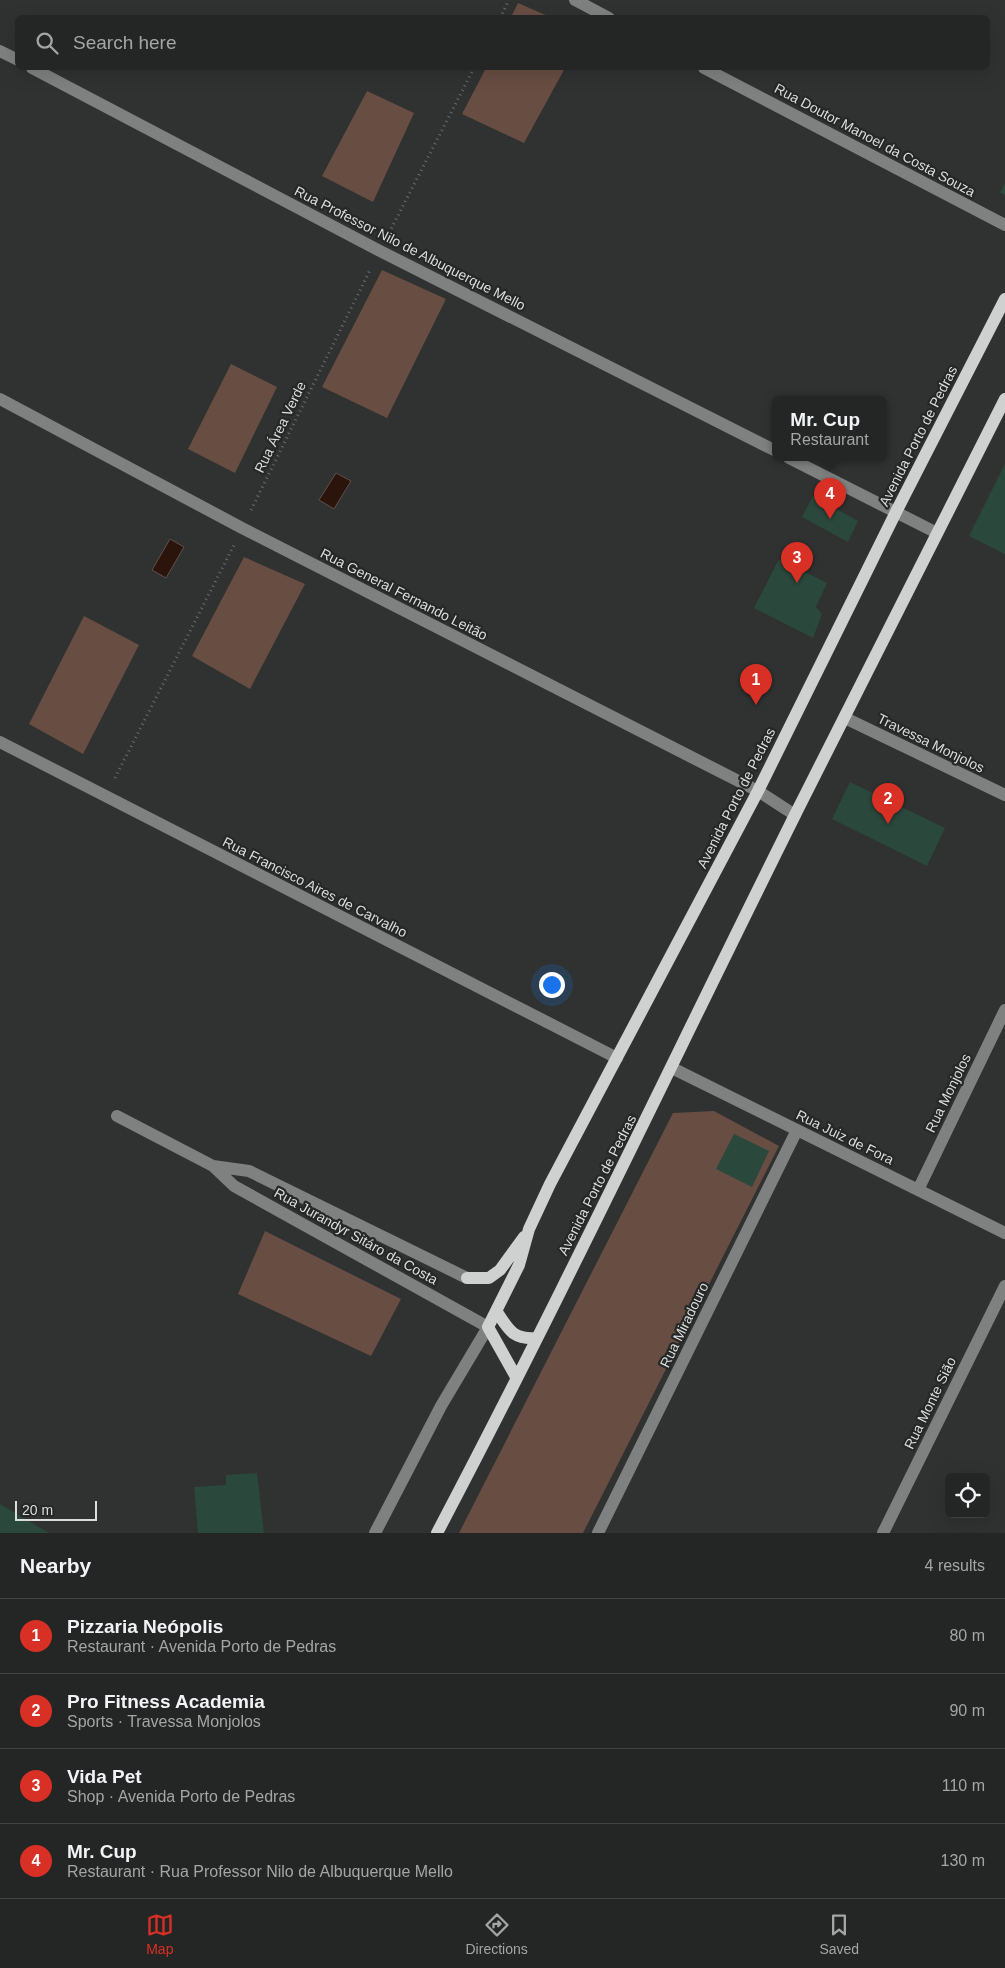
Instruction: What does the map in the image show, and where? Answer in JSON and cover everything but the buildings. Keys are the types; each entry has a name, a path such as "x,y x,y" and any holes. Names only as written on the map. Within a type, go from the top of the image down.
{"main road":[{"name":"Avenida Porto de Pedras","path":"488,1327 519,1265 529,1229 550,1184 758,792 896,512 1005,299"},
{"name":"Avenida Porto de Pedras","path":"437,1533 537,1338 672,1068 795,815 1005,399"},
{"path":"467,1278 489,1278 500,1270 529,1229"},
{"path":"497,1312 510,1332 525,1339 537,1338"},
{"path":"488,1327 516,1377"}],"street":[{"path":"575,0 603,15"},
{"path":"0,51 15,58"},
{"name":"Rua Professor Nilo de Albuquerque Mello","path":"36,70 380,251 772,449"},
{"name":"Rua Doutor Manoel da Costa Souza","path":"708,70 1005,225"},
{"name":"Rua General Fernando Leitão","path":"0,399 242,528 758,792 795,815"},
{"path":"795,461 937,533"},
{"name":"Travessa Monjolos","path":"844,718 1005,795"},
{"name":"Rua Francisco Aires de Carvalho","path":"0,742 617,1058"},
{"name":"Rua Monjolos","path":"918,1190 1005,1010"},
{"name":"Rua Juiz de Fora","path":"672,1068 1005,1233"},
{"name":"Rua Jurandyr Sitáro da Costa","path":"117,1116 213,1166 234,1186 488,1327"},
{"name":"Rua Miradouro","path":"598,1533 797,1130"},
{"name":"Rua Jurandyr Sitáro da Costa","path":"213,1166 249,1171 467,1278"},
{"name":"Rua Monte Sião","path":"882,1533 1005,1286"},
{"name":"Avenida Porto de Pedras","path":"375,1533 441,1406 488,1327"}],"path":[{"path":"502,15 509,0"},
{"name":"Rua Área Verde","path":"106,796 473,70"}],"shaded area":[{"path":"518,3 545,15 512,15"},
{"path":"485,70 564,70 524,143 462,114"},
{"path":"367,91 414,113 373,202 322,176"},
{"path":"382,270 446,299 387,418 322,387"},
{"path":"231,364 277,387 235,473 188,449"},
{"path":"336,473 351,481 334,509 319,500"},
{"path":"170,539 184,547 166,578 152,570"},
{"path":"244,557 305,584 250,689 192,656"},
{"path":"84,616 139,645 83,754 29,724"},
{"path":"714,1111 779,1146 583,1533 459,1533 673,1113"},
{"path":"265,1231 401,1299 371,1356 238,1294"}],"place":[{"name":"Mr. Cup","path":"830,519"},
{"name":"Vida Pet","path":"797,583"},
{"name":"Pizzaria Neópolis","path":"756,705"},
{"name":"Pro Fitness Academia","path":"888,824"}]}
